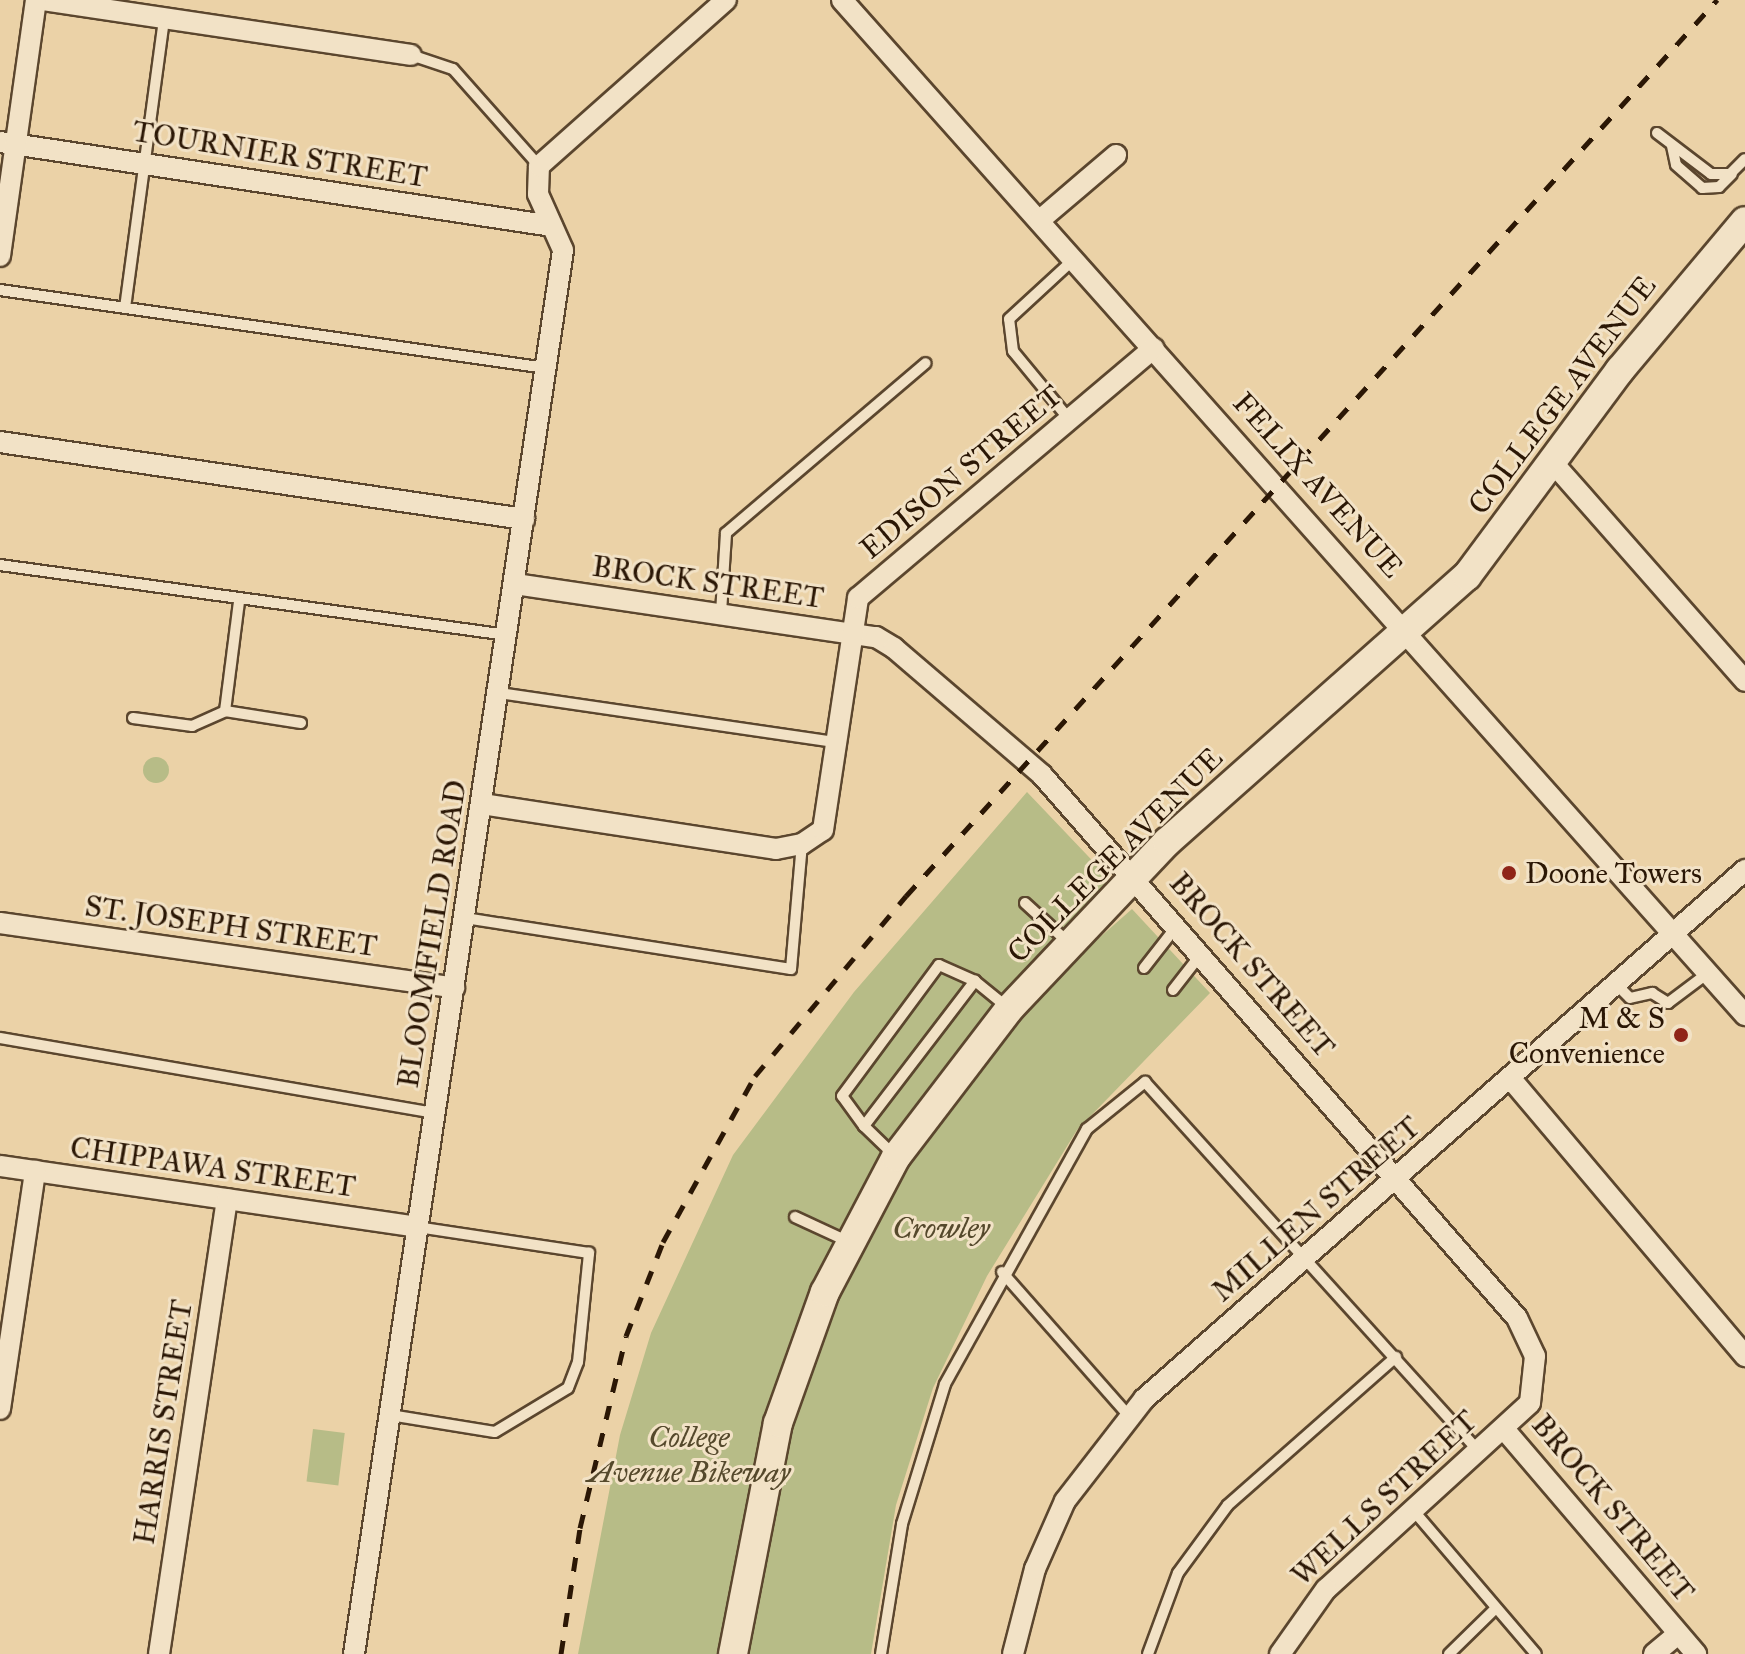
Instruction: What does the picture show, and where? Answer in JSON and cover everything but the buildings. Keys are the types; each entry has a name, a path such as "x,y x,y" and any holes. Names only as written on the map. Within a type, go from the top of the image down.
{"street":[{"path":"0,256 8,144 36,0"},
{"path":"43,0 411,55"},
{"path":"539,166 726,0"},
{"name":"FELIX AVENUE","path":"842,0 1406,629 1745,1015"},
{"name":"TOURNIER STREET","path":"8,144 552,226"},
{"path":"1040,220 1116,155"},
{"name":"BLOOMFIELD ROAD","path":"354,1654 563,250 538,194 539,166"},
{"name":"COLLEGE AVENUE","path":"733,1654 778,1423 849,1242 896,1157 1009,1009 1135,876 1467,576 1554,464 1620,370 1745,221"},
{"name":"EDISON STREET","path":"802,844 823,830 858,598 1154,348"},
{"path":"0,442 524,519"},
{"path":"1554,464 1745,681"},
{"name":"BROCK STREET","path":"515,584 853,633 894,648 1042,775 1135,876 1397,1178 1531,1342 1536,1387 1504,1429 1696,1654"},
{"path":"482,804 776,849 802,844"},
{"name":"MILLEN STREET","path":"1013,1654 1054,1523 1129,1416 1745,870"},
{"name":"ST. JOSEPH STREET","path":"0,923 454,988"},
{"path":"1511,1079 1745,1356"},
{"name":"CHIPPAWA STREET","path":"0,1166 418,1227"},
{"path":"0,1409 35,1171"},
{"name":"HARRIS STREET","path":"159,1654 227,1199"},
{"name":"WELLS STREET","path":"1280,1654 1326,1589 1504,1429"},
{"path":"1654,1654 1678,1634"}],"lane":[{"path":"125,308 140,163 164,18"},
{"path":"411,55 453,69 539,166"},
{"path":"1657,133 1711,174 1736,170"},
{"path":"1672,146 1676,165 1702,188 1719,187 1745,159"},
{"path":"1069,419 1013,351 1009,319 1074,259"},
{"path":"0,290 546,368"},
{"path":"721,613 726,533 926,363"},
{"path":"0,565 239,601 507,635"},
{"path":"225,711 239,601"},
{"path":"499,693 836,742"},
{"path":"133,718 192,726 225,711 301,723"},
{"path":"465,918 791,969 802,844"},
{"path":"1025,903 1071,945"},
{"path":"1144,968 1177,925"},
{"path":"1173,990 1202,953"},
{"path":"896,1157 864,1126 842,1096 939,965 975,981 1009,1009"},
{"path":"1617,985 1630,998 1652,993 1668,1003 1708,973"},
{"path":"864,1126 975,981"},
{"path":"0,1038 435,1113"},
{"path":"881,1654 902,1524 927,1433 1002,1272 1087,1129 1145,1082 1308,1256 1479,1451"},
{"path":"795,1217 849,1242"},
{"path":"390,1415 495,1432 568,1388 578,1362 589,1253 418,1227"},
{"path":"1002,1272 1129,1416"},
{"path":"1148,1654 1178,1573 1228,1505 1396,1357"},
{"path":"1413,1510 1536,1654"},
{"path":"1449,1654 1495,1609"}],"green space":[{"path":"156,757 165,761 169,770 165,779 156,783 147,779 143,770 147,761"},
{"name":"College Avenue Bikeway","path":"1027,792 1107,876 1104,888 1032,968 869,1177 850,1214 779,1391 741,1536 723,1654 578,1654 620,1435 651,1333 733,1155 854,992"},
{"name":"Crowley","path":"1132,909 1210,993 1077,1130 987,1276 933,1388 896,1505 871,1654 745,1654 794,1406 813,1348 881,1202 1041,989"},
{"path":"313,1429 345,1433 338,1486 307,1482"}],"railway":[{"path":"561,1654 580,1528 626,1336 663,1242 755,1076 906,896 1717,0"}],"place":[{"name":"Doone Towers","path":"1509,873"},
{"name":"M & S Convenience","path":"1681,1035"}]}
